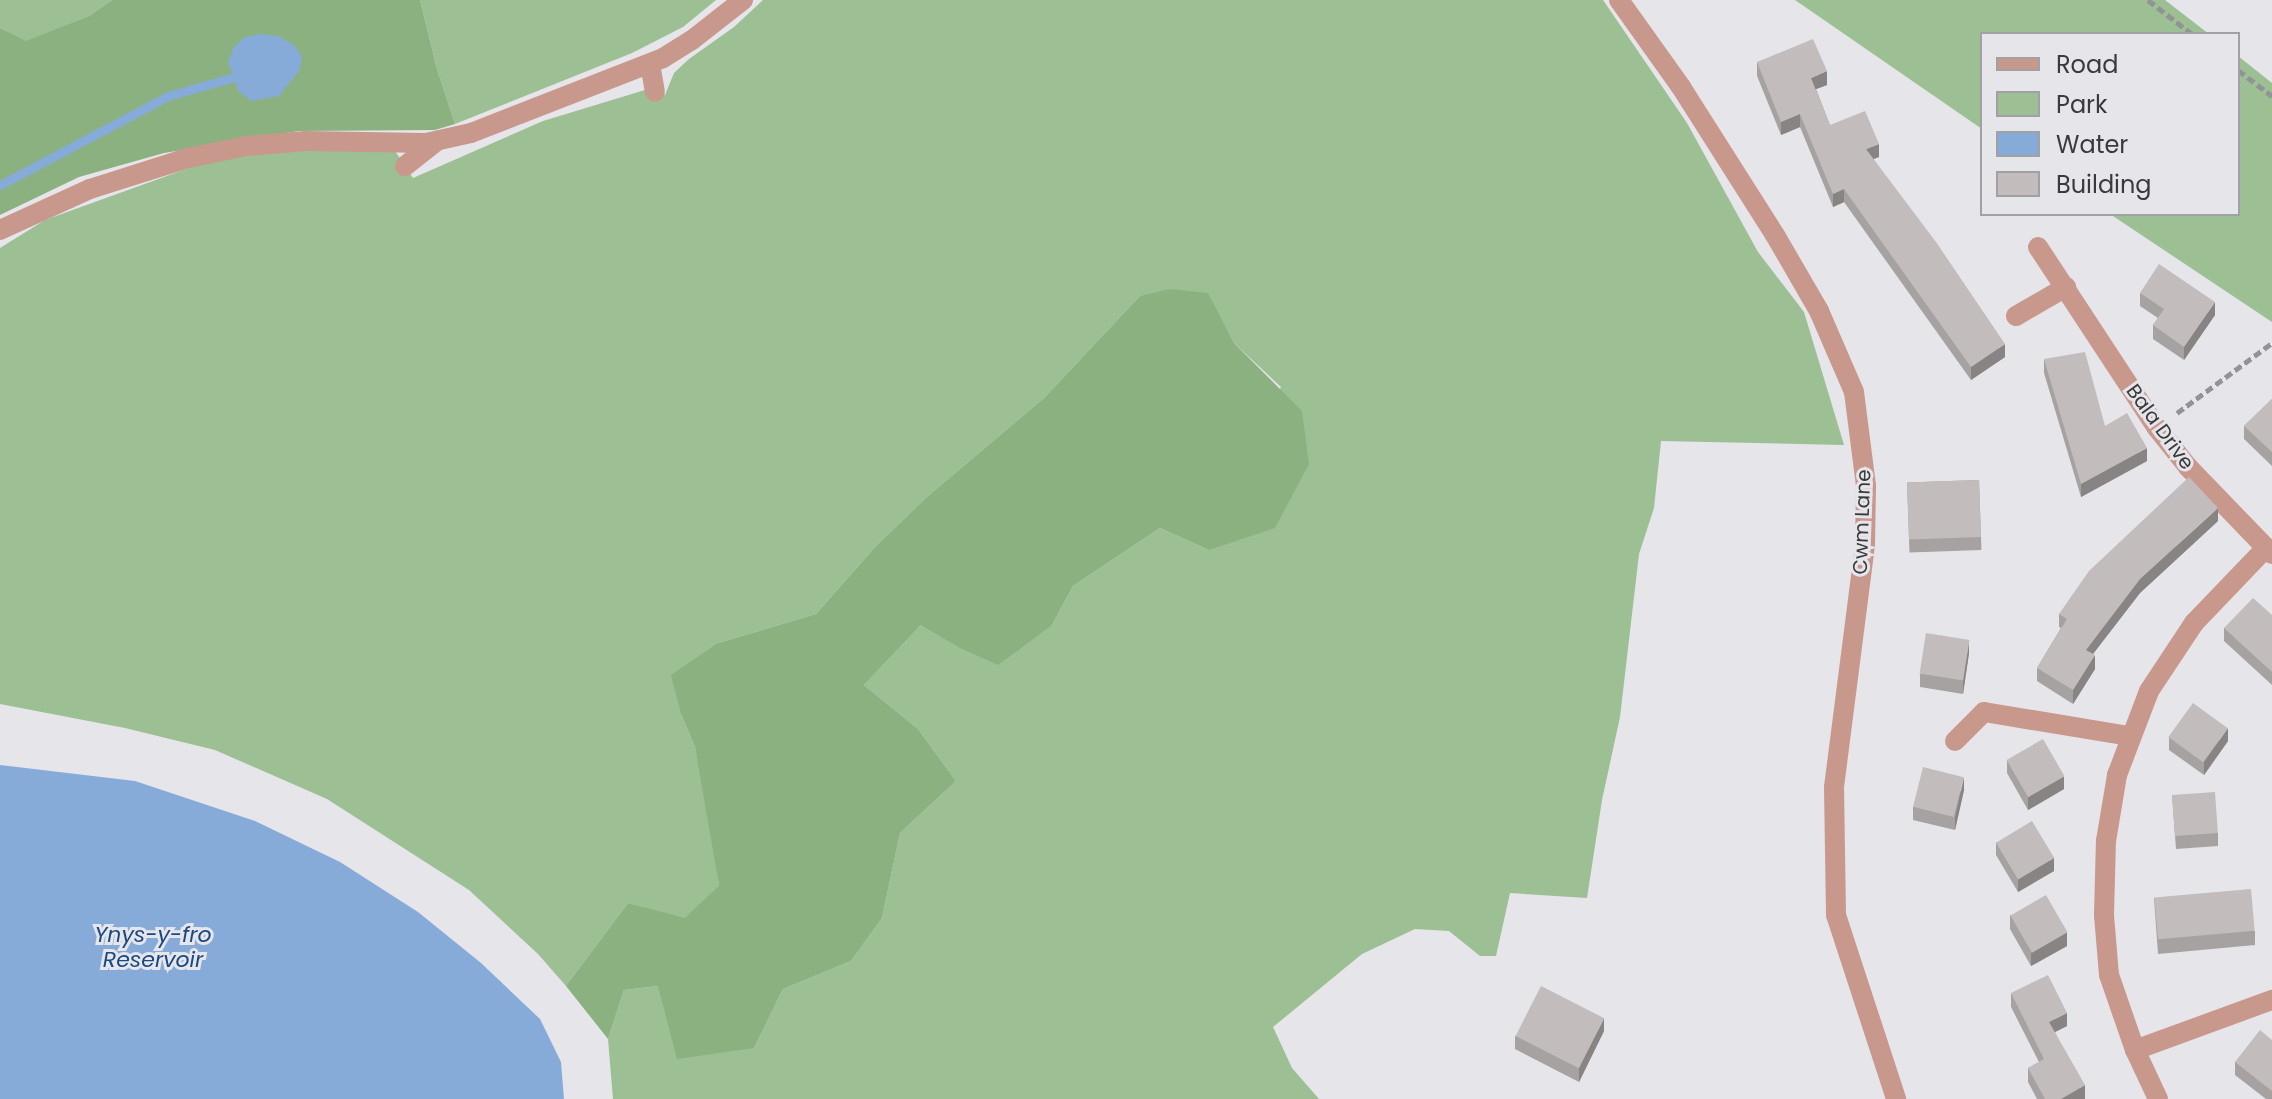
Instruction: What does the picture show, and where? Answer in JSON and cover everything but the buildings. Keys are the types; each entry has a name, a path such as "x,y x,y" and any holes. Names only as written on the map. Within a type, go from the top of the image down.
{"street":[{"path":"0,230 90,189 188,158 247,146 306,141 426,143 471,133 561,90 650,64 692,40 743,0"},
{"name":"Cwm Lane","path":"1619,0 1681,87 1775,235 1819,311 1854,392 1866,486 1865,545 1834,787 1836,915 1896,1099"},
{"path":"650,64 662,88"},
{"path":"405,166 440,140"},
{"name":"Bala Drive","path":"2038,247 2157,428 2188,467 2269,551"},
{"path":"2016,316 2066,287"},
{"path":"2158,1099 2135,1050 2109,975 2104,915 2106,841 2117,775 2129,736 2149,691 2194,623 2269,551"},
{"path":"1955,741 1984,712 2129,736"},
{"path":"2135,1050 2272,1000"}],"path":[{"path":"2148,0 2189,32"},
{"path":"2240,72 2272,96"},
{"path":"2157,428 2272,343"}],"green space":[{"path":"0,0 112,0 89,16 26,42 0,28"},
{"path":"112,0 420,0 455,124 435,130 299,131 164,153 79,177 0,215 0,28 26,41 89,16"},
{"path":"420,0 716,0 683,27 632,53 455,124"},
{"path":"763,0 1603,0 1687,123 1758,252 1804,312 1844,445 1661,441 1654,508 1639,554 1620,717 1602,800 1587,898 1510,893 1496,956 1480,956 1449,931 1415,929 1362,954 1273,1027 1292,1068 1319,1099 613,1099 608,1039 624,990 658,986 754,1048 783,989 851,961 882,918 900,833 956,781 918,729 864,685 922,624 958,647 1052,625 1073,586 1160,528 1209,550 1281,387 1234,343 1207,293 1140,296 1044,398 928,496 876,546 816,614 718,643 681,714 695,747 719,885 685,919 628,903 566,986 538,954 469,890 327,799 215,750 125,728 0,704 0,248 45,220 211,160 303,146 395,151 413,178 543,121 645,90 665,95 674,73 734,27"},
{"path":"1795,0 2165,0 2206,32 1980,32 1980,128"},
{"path":"2240,58 2272,83 2272,322 2113,216 2240,216"},
{"path":"1170,289 1208,293 1234,343 1302,411 1309,464 1275,528 1209,550 1160,528 1073,586 1052,625 998,665 958,647 921,625 864,685 918,729 956,781 900,833 882,918 851,961 783,989 754,1048 677,1059 658,986 624,990 608,1039 566,986 628,903 685,918 719,885 695,747 681,714 671,675 718,643 816,614 876,546 928,496 1044,398 1140,296"}],"water":[{"path":"261,34 278,36 294,45 302,57 299,71 279,96 251,101 238,90 228,62 234,47 245,37"},
{"name":"Ynys-y-fro Reservoir","path":"0,765 135,781 255,821 340,862 418,912 481,963 540,1019 561,1062 564,1099 0,1099"}],"waterway":[{"path":"0,185 168,96 231,78"}]}
